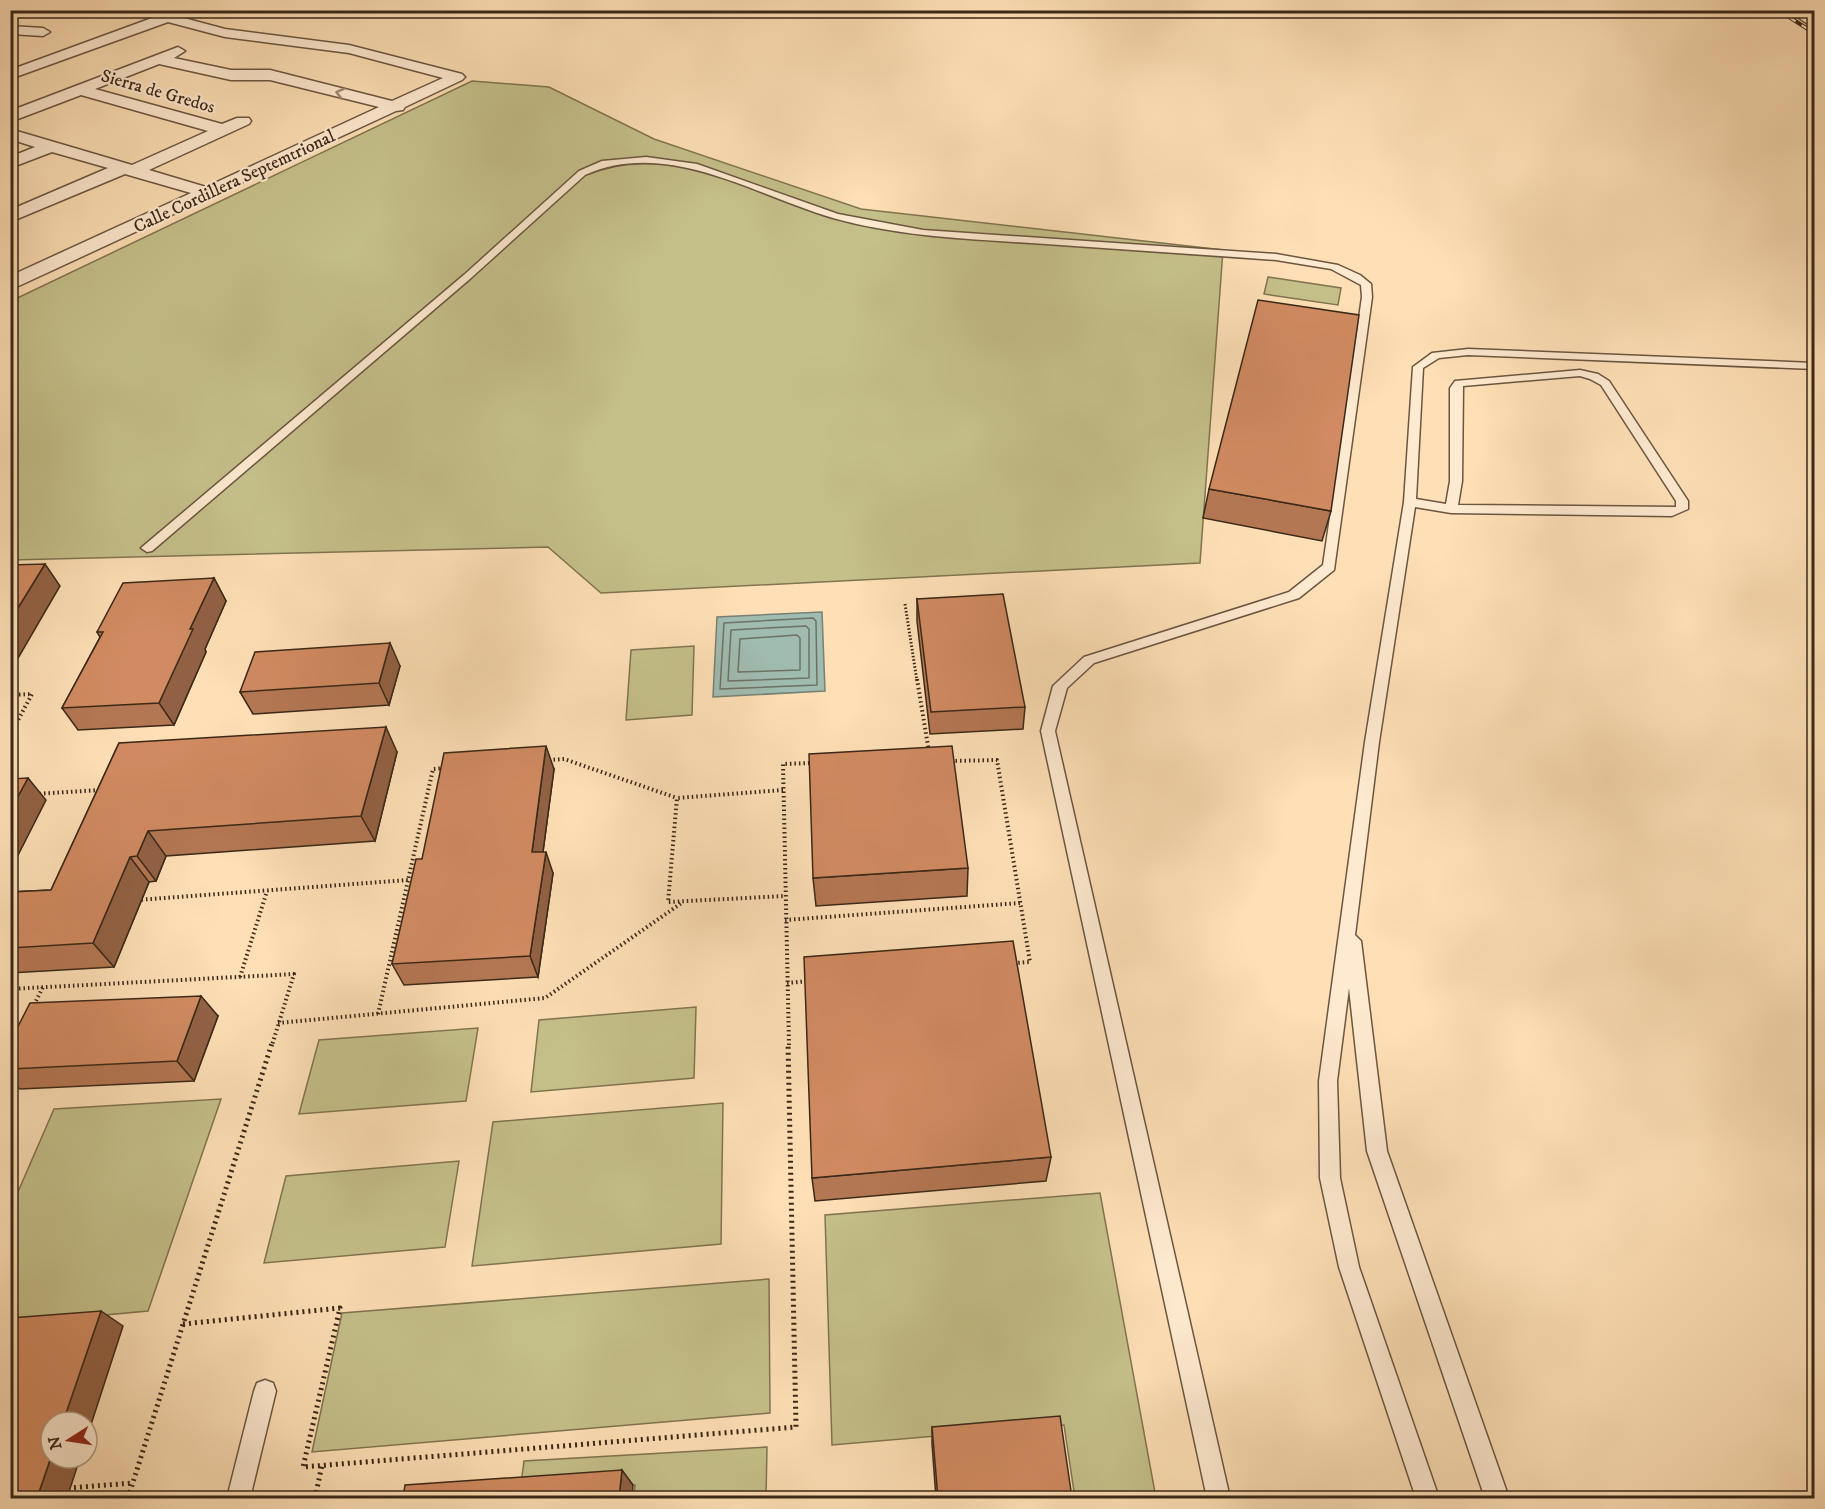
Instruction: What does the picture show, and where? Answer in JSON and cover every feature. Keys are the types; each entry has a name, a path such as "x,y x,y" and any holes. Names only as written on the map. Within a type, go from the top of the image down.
{"street":[{"path":"136,10 225,33"},
{"path":"10,68 160,17"},
{"path":"10,75 160,17"},
{"path":"12,31 43,32"},
{"path":"10,117 225,33"},
{"name":"Calle Cordillera Septemtrional","path":"10,284 397,107 457,77 349,49 225,33"},
{"path":"159,59 231,75 270,75 397,107"},
{"path":"231,75 250,86 377,116"},
{"name":"Sierra de Gredos","path":"81,90 224,130"},
{"path":"10,217 243,121"},
{"path":"10,134 209,193"},
{"path":"10,163 52,146"}],"lane":[{"path":"1790,10 1815,26"},
{"path":"1804,10 1815,17"},
{"path":"147,548 468,276 582,173 602,164 646,160 694,166 836,216 923,233 1275,257 1333,266 1354,274 1366,284 1367,297 1329,567 1294,595 1089,660 1060,686 1048,731 1219,1498"},
{"path":"1427,1498 1349,1267 1330,1178 1328,1082 1372,742 1410,502 1418,367 1436,356 1468,352 1815,366"},
{"path":"1533,355 1546,376"},
{"path":"1410,502 1451,509 1672,512 1682,509 1682,501 1605,382 1594,376 1580,373 1459,383 1456,388 1456,481 1451,509"},
{"path":"1349,917 1377,1151 1497,1498"},
{"path":"238,1498 266,1391"}],"path":[{"path":"905,603 931,761"},
{"path":"10,695 32,694 10,735"},
{"path":"540,761 564,759 677,798 783,790"},
{"path":"942,761 997,760 1030,962 1007,964"},
{"path":"183,1324 340,1308 303,1467 796,1427 783,764 817,763"},
{"path":"378,1014 433,769 457,767"},
{"path":"34,794 106,790"},
{"path":"677,798 668,902 785,896"},
{"path":"130,901 408,880"},
{"path":"240,977 267,891"},
{"path":"278,1023 545,998 683,902"},
{"path":"785,920 1020,903"},
{"path":"10,989 294,974 128,1498"},
{"path":"787,982 821,980"},
{"path":"29,1016 43,987"},
{"path":"315,1498 322,1466"},
{"path":"55,1489 133,1483"}],"shaded area":[{"path":"472,81 549,87 654,139 861,209 1223,250 1200,563 601,593 548,547 11,560 11,301"},
{"path":"1268,277 1341,288 1338,305 1264,294"},
{"path":"694,646 692,715 626,720 631,650"},
{"path":"696,1007 694,1078 531,1092 539,1020"},
{"path":"478,1028 466,1101 299,1114 319,1040"},
{"path":"221,1099 148,1311 30,1322 11,1361 11,1208 54,1109"},
{"path":"723,1103 721,1244 472,1266 493,1122"},
{"path":"459,1161 445,1247 264,1263 286,1176"},
{"path":"1100,1193 1156,1498 1075,1498 1064,1425 832,1445 825,1215"},
{"path":"769,1279 770,1413 312,1452 342,1313"},
{"path":"767,1447 766,1498 634,1498 635,1485 520,1491 524,1461"}],"water":[{"path":"822,612 825,691 713,697 717,617"}],"building":[{"path":"1258,300 1359,315 1331,511 1209,489"},
{"path":"45,564 10,621 10,565"},
{"path":"214,578 159,703 62,708 103,632 97,632 123,583"},
{"path":"1003,594 1025,707 931,712 917,599"},
{"path":"390,643 379,683 240,692 255,652"},
{"path":"386,727 361,816 148,831 137,856 130,857 93,943 10,948 10,892 51,890 119,743"},
{"path":"546,746 532,852 546,852 530,956 392,964 416,859 422,859 444,753"},
{"path":"952,746 968,868 813,878 809,754"},
{"path":"28,778 10,811 10,779"},
{"path":"1013,941 1051,1157 812,1178 804,957"},
{"path":"201,996 177,1061 10,1069 10,1042 30,1003"},
{"path":"101,1311 67,1410 39,1410 39,1470 47,1470 37,1498 10,1498 10,1318"},
{"path":"1060,1416 1072,1498 938,1498 932,1427"},
{"path":"622,1470 619,1498 403,1498 405,1485"}],"railway":[{"path":"1778,10 1814,33"}]}
